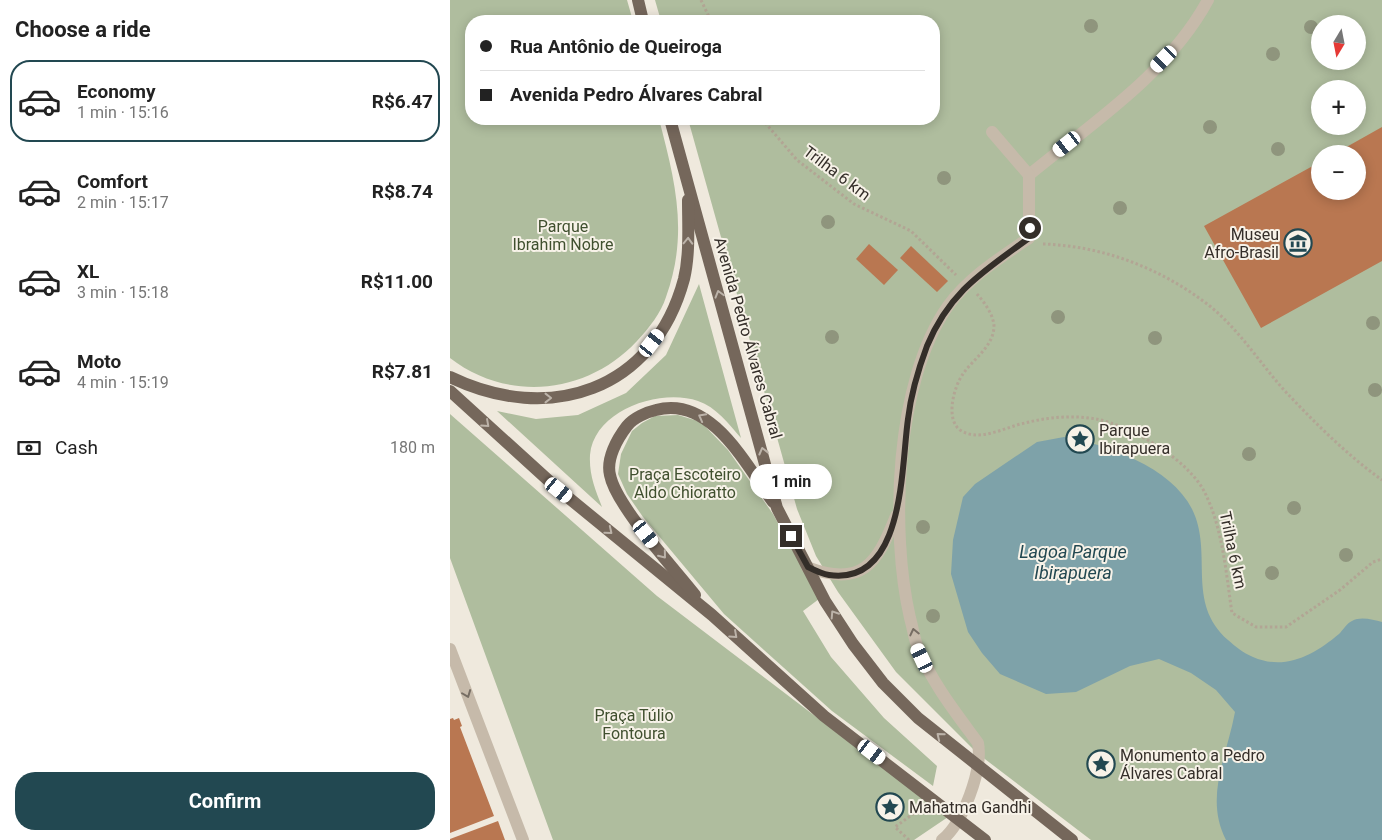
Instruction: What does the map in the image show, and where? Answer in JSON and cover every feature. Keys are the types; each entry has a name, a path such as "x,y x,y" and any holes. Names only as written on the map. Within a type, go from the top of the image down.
{"main road":[{"path":"638,0 642,15"},
{"name":"Avenida Pedro Álvares Cabral","path":"672,125 777,508 825,601 848,637 883,683 918,718 1072,840"},
{"path":"450,378 496,395 559,398 589,391 617,377 642,355 662,330 676,304 684,278 688,244 688,184"},
{"path":"450,391 559,490 712,615 824,716 985,840"},
{"path":"712,615 636,521 617,494 610,475 610,461 617,441 628,424 648,412 667,407 688,410 710,421 777,508"}],"street":[{"path":"1029,175 1143,81 1191,27 1208,0"},
{"path":"942,840 960,819 980,759 978,744 934,683 917,646 906,601 899,550 898,511 908,418 916,379 928,345 948,306 967,284 996,260 1029,238 1029,175 992,132"},
{"path":"808,567 828,575 846,575 861,571 876,557 881,549 898,511"},
{"path":"450,649 523,840"}],"path":[{"path":"701,0 708,15"},
{"name":"Trilha 6 km","path":"767,125 797,160 854,204 911,231 953,273"},
{"path":"1018,246 1032,243 1060,244 1108,254 1144,266 1176,282 1212,308 1247,345 1284,390 1341,446 1382,480"},
{"name":"Trilha 6 km","path":"987,305 994,327 988,346 962,374 956,391 952,411 953,422 958,429 968,434 980,435 1025,423 1073,417 1098,420 1118,426 1155,444 1186,468 1206,493 1218,527 1232,612 1240,618 1256,627 1286,627 1340,590 1372,562 1382,559"},
{"path":"908,840 895,827 934,800"}],"green space":[{"name":"Parque Ibrahim Nobre","path":"450,0 627,0 631,15 465,15 465,125 660,125 674,186 678,229 673,274 661,309 637,341 617,359 595,372 572,382 547,386 522,386 497,382 473,372 450,358"},
{"name":"Parque Ibirapuera","path":"655,0 1382,0 1382,840 1091,840 977,753 896,672 838,592 816,556 797,509 690,125 940,125 940,15 659,15"},
{"name":"Praça Escoteiro Aldo Chioratto","path":"699,284 741,438 711,407 698,401 683,398 666,398 631,406 603,426 594,439 590,455 590,469 602,507 497,411 536,419 578,415 626,393 666,355"},
{"name":"Praça Túlio Fontoura","path":"450,414 657,596 948,817 914,840 553,840 450,558"},
{"name":"Praça Escoteiro Aldo Chioratto","path":"678,415 701,422 728,450 773,514 819,599 803,611 831,657 884,718 937,766 933,786 832,711 724,614 643,517 627,494 618,474 621,454 632,431 655,416"}],"water":[{"name":"Lagoa Parque Ibirapuera","path":"1064,437 1099,445 1136,460 1169,481 1182,494 1192,509 1198,526 1207,610 1215,625 1228,640 1246,654 1265,661 1276,662 1299,659 1329,642 1348,623 1359,619 1382,622 1382,840 1226,840 1217,808 1217,792 1219,776 1235,712 1216,690 1191,673 1159,659 1130,666 1076,692 1046,694 1000,674 982,653 968,632 951,574 953,540 963,497 975,484 1037,442"}],"building":[{"name":"Museu Afro-Brasil","path":"1382,127 1382,261 1261,328 1204,226 1311,167 1311,200 1366,200 1366,145 1350,145"},
{"path":"869,244 898,270 884,285 856,259"},
{"path":"911,246 948,281 937,292 900,258"},
{"path":"453,718 454,720 459,718 462,726 460,727 494,816 450,833 450,719"},
{"path":"498,821 505,840 450,840 450,839"}],"place":[{"name":"Museu Afro-Brasil","path":"1298,243"},
{"name":"Parque Ibirapuera","path":"1080,439"},
{"name":"Monumento a Pedro Álvares Cabral","path":"1101,764"},
{"name":"Mahatma Gandhi","path":"890,807"}],"route":[{"path":"791,536 808,567 828,575 846,575 861,571 876,557 886,541 898,511 908,418 916,379 928,345 948,306 967,284 996,260 1029,238 1030,228"}]}
